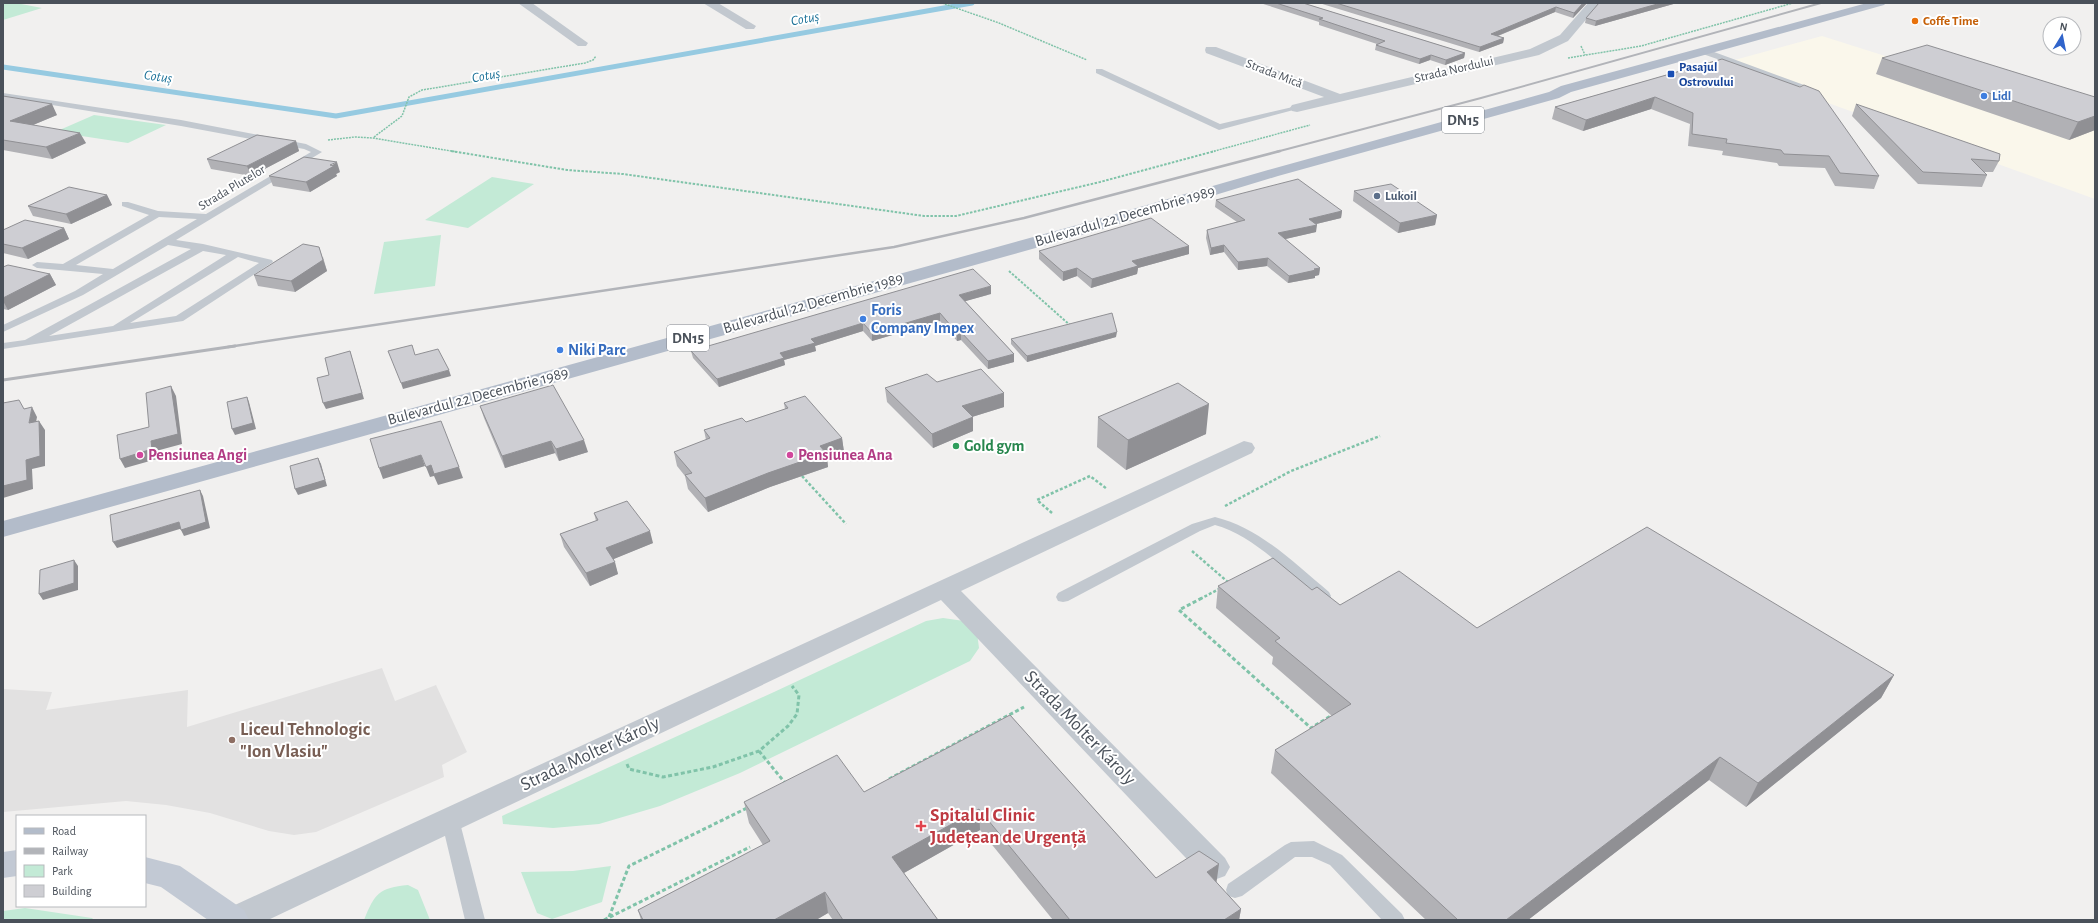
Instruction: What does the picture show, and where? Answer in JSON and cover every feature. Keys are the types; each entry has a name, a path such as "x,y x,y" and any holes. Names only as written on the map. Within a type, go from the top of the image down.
{"main road":[{"name":"Bulevardul 22 Decembrie 1989","path":"3,529 1102,223 1786,27 1801,25 1880,3"},
{"name":"Bulevardul 22 Decembrie 1989","path":"1554,94 1581,94 1718,56 1801,31 1801,25"},
{"path":"3,865 16,863"},
{"path":"146,870 170,875 234,920"}],"street":[{"path":"524,3 582,43"},
{"path":"709,3 750,26"},
{"name":"Strada Nordului","path":"1297,108 1336,97 1534,52 1559,42 1572,32 1594,3"},
{"name":"Strada Mică","path":"1211,50 1336,97"},
{"path":"1472,55 1491,61"},
{"name":"Strada Molter Károly","path":"234,920 1244,448"},
{"name":"Strada Molter Károly","path":"945,589 1214,867"}],"lane":[{"path":"1703,51 1800,85"},
{"path":"1099,71 1219,127 1297,108"},
{"name":"Strada Plutelor","path":"3,95 181,123 306,147 318,152 168,242 79,293 3,328"},
{"path":"125,204 157,214 210,217"},
{"path":"66,267 157,214"},
{"path":"3,346 179,319 268,262 203,247 168,242"},
{"path":"28,342 203,247"},
{"path":"114,329 236,254"},
{"path":"37,264 115,272"},
{"path":"1063,596 1195,528 1213,521 1229,524 1247,534 1324,596"},
{"path":"450,819 475,920"},
{"path":"1235,890 1291,850 1314,849 1336,860 1395,920"}],"path":[{"path":"942,3 999,23 1066,51 1090,62 1099,71"},
{"path":"1564,60 1665,40 1793,3"},
{"path":"373,138 402,116 406,98 410,94 422,90 585,63 593,60 597,54 582,43"},
{"path":"306,147 323,141 355,137 373,138 567,170 623,174 924,216 956,216 1100,182 1314,124"},
{"path":"1006,268 1072,326"},
{"path":"1213,521 1225,506 1291,470 1380,436"},
{"path":"802,476 846,524"},
{"path":"1071,529 1037,500 1090,476 1125,504"},
{"path":"1176,539 1234,587"},
{"path":"1230,583 1179,610 1311,728 1338,711"},
{"path":"888,779 1048,694"},
{"path":"616,742 629,769 664,777 713,767 759,750 788,726 797,714"},
{"path":"759,750 789,788"},
{"path":"609,917 629,866 754,805"},
{"path":"604,920 750,847"}],"shaded area":[{"path":"1822,36 1901,61 2095,113 2095,199 1720,64"},
{"name":"Liceul Tehnologic \"Ion Vlasiu\"","path":"382,668 395,701 436,685 467,752 442,765 444,777 316,832 294,835 269,831 210,813 166,805 126,801 3,812 3,689 52,692 46,710 188,690 187,727"}],"green space":[{"path":"3,3 16,3 42,8 3,20"},
{"path":"94,115 166,125 128,143 55,132"},
{"path":"492,177 534,184 468,228 425,220"},
{"path":"441,235 435,286 374,294 384,242"},
{"path":"943,618 964,621 977,633 979,648 970,661 740,773 660,806 599,824 553,828 503,824 502,816 926,621"},
{"path":"611,866 602,902 552,919 537,913 521,872 573,871"},
{"path":"408,885 418,890 430,920 364,920 375,898 384,890"},
{"path":"25,908 92,918 94,920 3,920 3,911"}],"building":[{"path":"1276,3 1303,3 1465,53 1446,60 1431,55 1420,59 1376,45 1385,41 1319,19 1323,18"},
{"path":"1336,3 1583,3 1574,13 1556,7 1491,34 1504,38 1480,47"},
{"path":"1599,3 1661,3 1596,21 1586,18"},
{"path":"1927,45 2095,97 2095,116 2078,122 1882,58"},
{"path":"1722,59 1800,87 1804,85 1819,91 1879,176 1840,173 1829,156 1784,154 1781,150 1726,143 1727,139 1692,134 1693,113 1655,97 1586,120 1555,107"},
{"path":"3,96 52,104 10,121 80,133 46,147 3,140"},
{"path":"1856,104 2000,154 1999,161 1971,159 1987,175 1923,172"},
{"path":"257,135 296,141 247,166 207,159"},
{"path":"304,157 337,162 330,165 334,166 306,182 269,176"},
{"path":"1298,179 1342,211 1309,219 1317,225 1278,233 1320,268 1289,276 1268,258 1238,262 1224,245 1211,248 1207,230 1245,220 1216,200"},
{"path":"1391,184 1437,215 1400,223 1354,191"},
{"path":"69,187 107,195 66,214 28,206"},
{"path":"1151,218 1189,246 1132,261 1138,266 1092,279 1077,268 1063,272 1039,251"},
{"path":"25,220 64,228 22,248 3,244 3,230"},
{"path":"303,244 319,247 323,260 291,281 254,275"},
{"path":"8,265 50,274 3,298 3,267"},
{"path":"973,269 991,286 959,295 1014,354 988,361 961,332 957,333 940,313 872,333 863,323 811,339 815,343 780,353 784,358 717,379 691,351"},
{"path":"1112,313 1117,332 1027,356 1011,339"},
{"path":"412,345 415,355 438,349 449,370 401,383 388,351"},
{"path":"350,351 362,393 323,403 317,378 329,375 325,358"},
{"path":"981,369 1004,393 962,406 973,417 932,434 885,388 927,374 937,382"},
{"path":"1178,383 1209,404 1128,440 1098,417"},
{"path":"553,385 584,440 556,449 551,441 502,456 480,406"},
{"path":"171,386 178,434 151,441 152,449 120,459 117,435 149,427 146,393"},
{"path":"805,396 842,438 820,446 826,453 768,473 705,498 685,475 692,473 674,452 710,438 704,430 742,418 746,422 788,408 784,403"},
{"path":"247,397 253,423 232,429 227,402"},
{"path":"19,400 24,409 32,407 29,423 39,421 40,456 26,460 27,480 3,486 3,403"},
{"path":"441,421 459,467 434,474 431,465 426,467 421,455 379,468 370,439"},
{"path":"318,458 325,480 295,489 290,466"},
{"path":"200,490 206,522 181,530 179,522 113,542 110,515"},
{"path":"627,501 650,531 606,548 615,562 586,573 560,534 598,520 594,513"},
{"path":"1647,527 1894,675 1758,783 1720,757 1506,920 1458,920 1275,750 1351,704 1275,641 1280,638 1218,586 1273,558 1312,590 1317,587 1340,605 1399,571 1477,628"},
{"path":"74,560 74,583 39,594 40,570"},
{"name":"Spitalul Clinic Județean de Urgență","path":"1010,715 1156,878 1199,851 1219,864 1207,872 1241,909 1224,920 1070,920 979,809 892,857 938,920 843,920 825,892 774,920 643,920 638,910 770,841 744,802 837,755 864,792"}],"waterway":[{"name":"Cotuș","path":"3,67 336,116 972,3"}],"railway":[{"path":"1276,152 1481,98 1821,3"},
{"path":"228,347 894,247 1024,218 1280,151"},
{"path":"3,380 235,346"}],"place":[{"name":"Coffe Time","path":"1915,21"},
{"name":"Pasajul Ostrovului","path":"1671,74"},
{"name":"Lidl","path":"1984,96"},
{"name":"Lukoil","path":"1377,196"},
{"name":"Foris Company Impex","path":"863,319"},
{"name":"Niki Parc","path":"560,350"},
{"name":"Gold gym","path":"956,446"},
{"name":"Pensiunea Angi","path":"140,455"},
{"name":"Pensiunea Ana","path":"790,455"},
{"name":"Liceul Tehnologic \"Ion Vlasiu\"","path":"232,740"},
{"name":"Spitalul Clinic Județean de Urgență","path":"921,826"}]}
